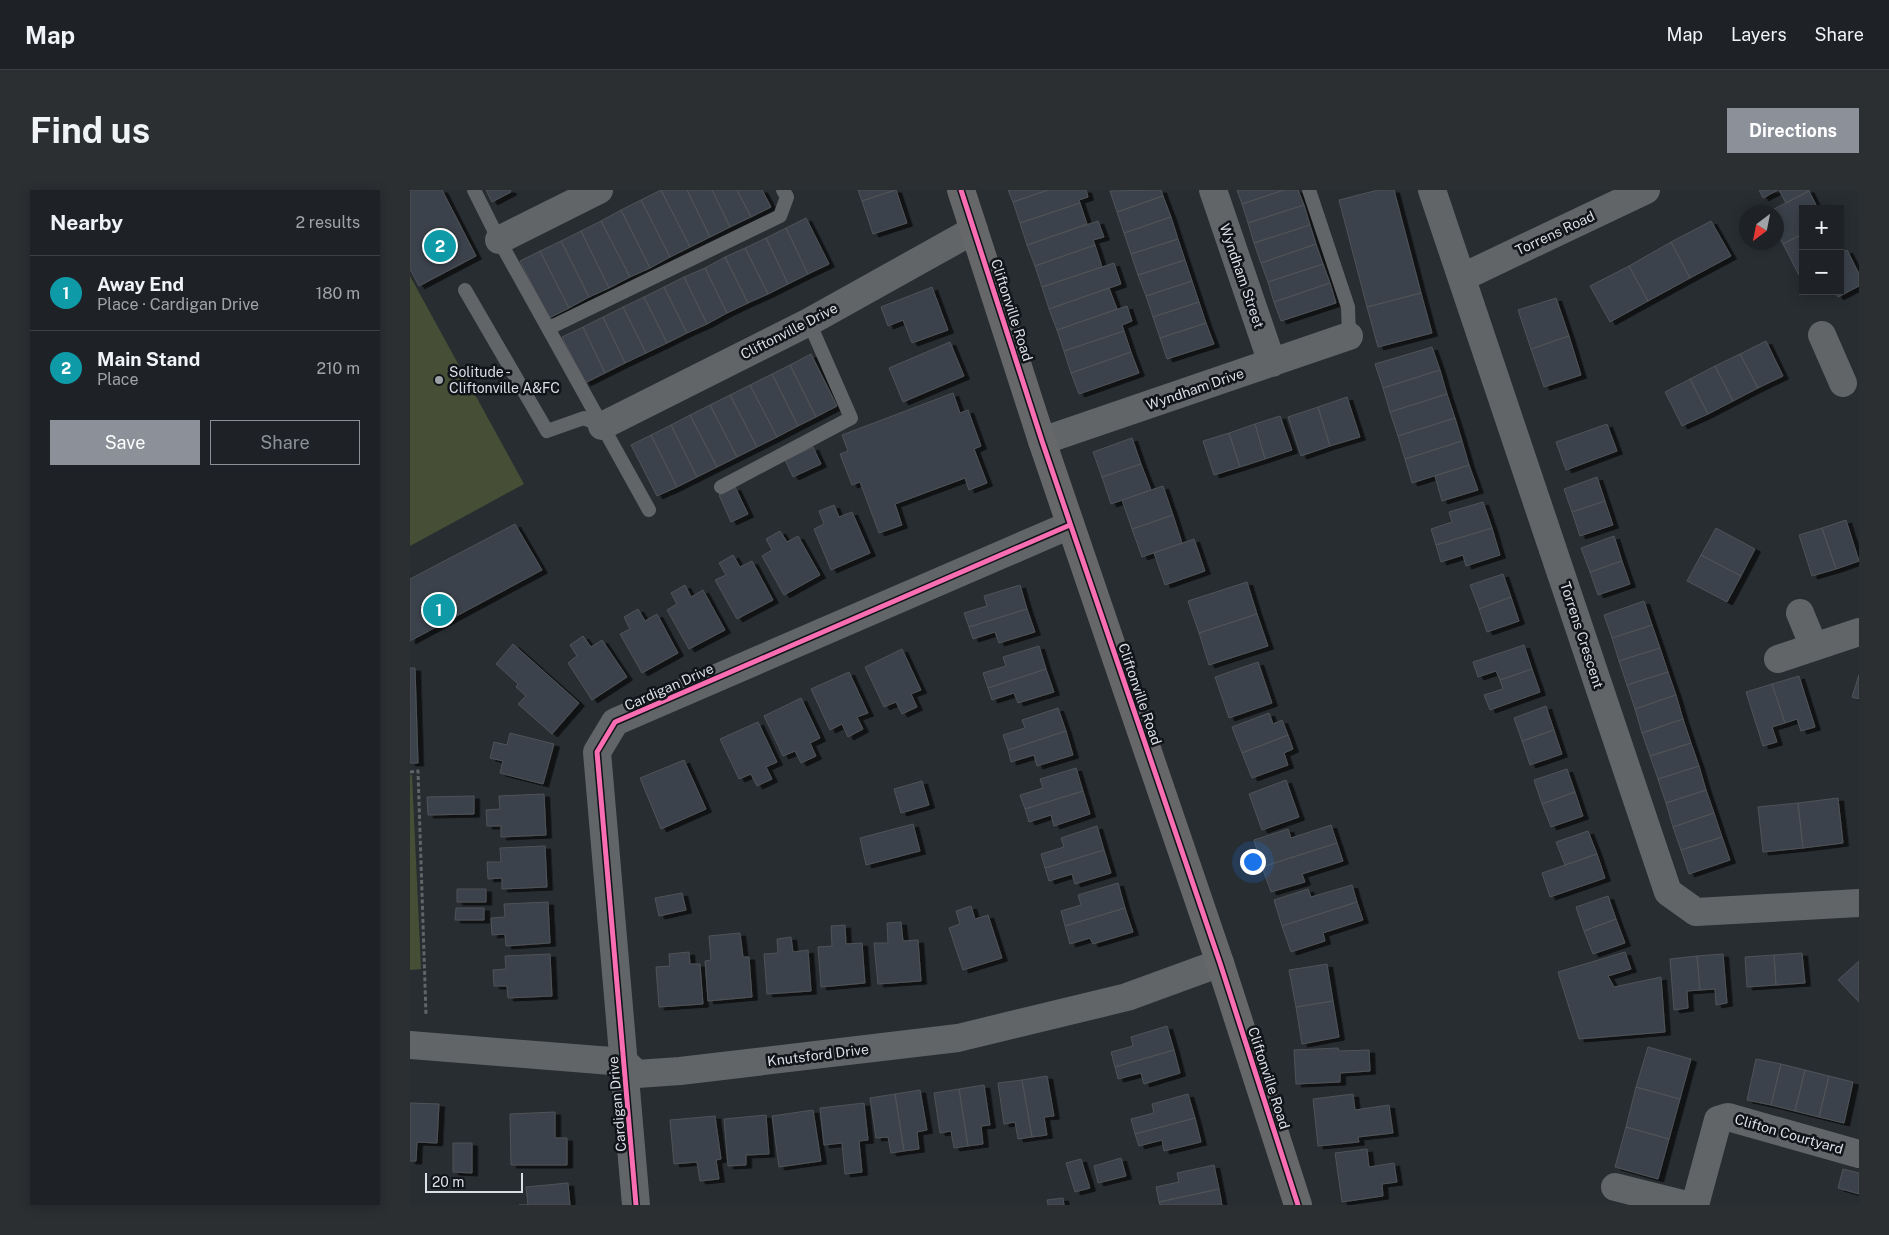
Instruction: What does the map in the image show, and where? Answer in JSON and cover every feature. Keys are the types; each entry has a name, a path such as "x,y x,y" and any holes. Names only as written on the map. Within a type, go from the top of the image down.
{"street":[{"path":"499,240 599,190"},
{"name":"Cliftonville Road","path":"961,190 1070,525 1220,963 1298,1205"},
{"name":"Wyndham Street","path":"1213,190 1272,363"},
{"name":"Torrens Crescent","path":"1432,190 1463,277 1668,892 1696,912 1859,904"},
{"name":"Torrens Road","path":"1463,277 1646,190"},
{"name":"Cliftonville Drive","path":"602,426 809,322 974,230"},
{"path":"1822,335 1842,383"},
{"name":"Wyndham Drive","path":"1042,441 1349,336"},
{"name":"Cardigan Drive","path":"636,1205 597,752 615,722 1070,525"},
{"path":"1800,613 1814,647"},
{"path":"1778,659 1859,632"},
{"name":"Knutsford Drive","path":"419,1045 602,1062 624,1062 637,1074 680,1071 958,1038 1127,997 1220,963"},
{"name":"Clifton Courtyard","path":"1695,1205 1718,1120 1728,1117 1859,1154"},
{"path":"1615,1187 1687,1205"}],"lane":[{"path":"474,190 499,240 649,510"},
{"path":"549,328 780,216 786,196 783,190"},
{"path":"1309,190 1348,306 1349,336"},
{"path":"465,290 547,431 584,418 602,426"},
{"path":"721,487 851,418 809,322"}],"path":[{"path":"410,772 418,771 419,1045"}],"green space":[{"name":"Solitude - Cliftonville A&FC","path":"410,276 524,484 410,546"},
{"path":"410,775 412,775 421,969 410,970"}],"building":[{"path":"410,190 442,190 476,256 419,286 410,269"},
{"path":"486,190 510,190 511,192 492,202"},
{"path":"661,190 690,247 670,257 641,200"},
{"path":"661,190 687,190 710,237 690,247"},
{"path":"687,190 712,190 730,227 710,237"},
{"path":"712,190 737,190 751,217 730,227"},
{"path":"737,190 762,190 771,207 751,217"},
{"path":"858,190 895,190 862,201"},
{"path":"896,190 907,223 873,234 862,201"},
{"path":"1008,190 1048,190 1013,202"},
{"path":"1048,190 1086,190 1088,197 1079,200 1080,203 1020,223 1013,202"},
{"path":"1161,190 1163,196 1117,212 1110,191"},
{"path":"1237,190 1284,190 1242,204"},
{"path":"1284,190 1298,190 1304,205 1248,223 1242,204"},
{"path":"1378,190 1394,190 1421,293 1367,307 1339,200"},
{"path":"1759,190 1778,190 1763,198"},
{"path":"1779,190 1809,190 1809,191 1786,203"},
{"path":"1809,191 1816,205 1799,205 1799,236 1784,244 1784,205 1782,205"},
{"path":"1163,196 1171,217 1124,233 1117,212"},
{"path":"641,200 670,257 650,268 621,210"},
{"path":"1080,203 1087,224 1027,245 1020,223"},
{"path":"1304,205 1310,225 1254,243 1248,223"},
{"path":"621,210 650,268 630,277 601,221"},
{"path":"1171,217 1178,239 1131,254 1124,233"},
{"path":"806,218 829,264 808,274 786,228"},
{"path":"601,221 630,277 609,288 581,231"},
{"path":"1098,221 1104,237 1093,240 1095,245 1035,266 1027,245"},
{"path":"1711,221 1731,256 1690,278 1671,242"},
{"path":"1310,225 1316,244 1261,263 1254,243"},
{"path":"786,228 808,274 788,284 766,238"},
{"path":"581,231 609,288 589,297 561,241"},
{"path":"1799,236 1799,275 1784,246 1784,244"},
{"path":"766,238 788,284 768,294 745,248"},
{"path":"1178,239 1185,260 1138,275 1131,254"},
{"path":"561,241 589,297 569,308 540,251"},
{"path":"1671,242 1690,278 1648,301 1629,266"},
{"path":"1316,244 1323,264 1268,282 1261,263"},
{"path":"1095,245 1102,267 1042,287 1035,266"},
{"path":"745,248 768,294 748,303 725,257"},
{"path":"1847,250 1859,274 1859,286 1844,294 1844,251"},
{"path":"540,251 569,308 549,318 520,261"},
{"path":"725,257 748,303 727,313 705,268"},
{"path":"1185,260 1192,281 1146,296 1138,275"},
{"path":"1114,263 1121,284 1049,309 1042,287"},
{"path":"1323,264 1330,283 1274,302 1268,282"},
{"path":"1629,266 1648,301 1610,322 1590,286"},
{"path":"705,268 727,313 707,324 684,277"},
{"path":"684,277 707,324 687,333 664,287"},
{"path":"1192,281 1199,302 1153,317 1146,296"},
{"path":"1330,283 1336,303 1281,321 1274,302"},
{"path":"664,287 687,333 667,343 644,297"},
{"path":"932,287 948,330 912,343 903,320 888,326 881,307"},
{"path":"1109,288 1117,309 1057,330 1049,309"},
{"path":"1421,293 1432,333 1378,347 1367,307"},
{"path":"644,297 667,343 646,353 623,307"},
{"path":"1556,298 1569,336 1531,349 1518,310"},
{"path":"1199,302 1206,323 1160,338 1153,317"},
{"path":"1127,306 1132,321 1122,325 1124,331 1064,351 1057,330"},
{"path":"623,307 646,353 625,363 603,317"},
{"path":"603,317 625,363 605,373 583,327"},
{"path":"1206,323 1214,344 1167,359 1160,338"},
{"path":"583,327 605,373 585,383 562,337"},
{"path":"1124,331 1131,352 1071,373 1064,351"},
{"path":"1569,336 1581,375 1544,387 1531,349"},
{"path":"1766,341 1783,376 1758,388 1740,354"},
{"path":"950,342 964,376 903,402 889,368"},
{"path":"1432,347 1440,370 1383,388 1375,364"},
{"path":"1131,352 1139,373 1079,394 1071,373"},
{"path":"811,354 837,406 816,417 790,365"},
{"path":"1740,354 1758,388 1733,401 1715,366"},
{"path":"790,365 816,417 798,426 772,374"},
{"path":"1715,366 1733,401 1708,414 1690,379"},
{"path":"1440,370 1447,394 1390,412 1383,388"},
{"path":"772,374 798,426 777,437 750,385"},
{"path":"1690,379 1708,414 1682,426 1665,392"},
{"path":"750,385 777,437 757,447 730,395"},
{"path":"953,393 960,413 968,410 981,446 974,449 987,483 969,490 965,478 895,504 902,525 879,533 860,482 852,485 840,454 848,451 842,435"},
{"path":"1447,394 1455,418 1398,436 1390,412"},
{"path":"730,395 757,447 737,457 710,405"},
{"path":"1347,397 1360,437 1330,446 1318,407"},
{"path":"710,405 737,457 717,467 690,415"},
{"path":"1318,407 1330,446 1301,456 1288,417"},
{"path":"690,415 717,467 697,477 671,425"},
{"path":"1280,416 1292,450 1265,459 1255,424"},
{"path":"1455,418 1462,441 1405,459 1398,436"},
{"path":"1255,424 1265,459 1240,467 1229,433"},
{"path":"1607,424 1617,451 1566,470 1556,442"},
{"path":"671,425 697,477 677,487 651,435"},
{"path":"1229,433 1240,467 1214,475 1203,441"},
{"path":"651,435 677,487 657,496 631,445"},
{"path":"1132,438 1141,464 1102,477 1093,452"},
{"path":"1462,441 1469,465 1412,483 1405,459"},
{"path":"813,447 821,464 793,477 785,460"},
{"path":"1141,464 1151,490 1111,504 1102,477"},
{"path":"1469,465 1478,490 1442,501 1435,476"},
{"path":"1597,477 1605,501 1572,512 1564,489"},
{"path":"1163,486 1173,515 1132,529 1122,500"},
{"path":"735,487 748,514 731,522 719,495"},
{"path":"1605,501 1613,525 1580,536 1572,512"},
{"path":"1483,502 1492,528 1436,545 1431,529 1452,522 1449,512"},
{"path":"834,505 839,517 852,512 870,553 831,570 814,529 824,524 819,511"},
{"path":"1173,515 1182,543 1142,557 1132,529"},
{"path":"1846,520 1859,561 1836,569 1822,528"},
{"path":"515,524 542,570 410,641 410,579"},
{"path":"1492,528 1500,555 1466,566 1463,555 1441,562 1436,545"},
{"path":"1716,528 1755,549 1741,576 1701,555"},
{"path":"1822,528 1836,569 1812,576 1799,535"},
{"path":"780,531 787,542 798,536 820,575 784,595 762,556 772,550 766,539"},
{"path":"1614,536 1622,561 1590,572 1581,548"},
{"path":"1194,539 1205,571 1165,585 1154,553"},
{"path":"733,555 740,567 752,561 773,600 737,619 715,580 726,575 719,563"},
{"path":"1701,555 1741,576 1727,602 1687,581"},
{"path":"1622,561 1630,584 1598,595 1590,572"},
{"path":"1503,574 1511,597 1479,609 1470,585"},
{"path":"1247,582 1257,614 1199,633 1188,601"},
{"path":"685,585 691,597 703,590 725,630 689,649 667,610 677,604 671,593"},
{"path":"1020,585 1027,609 969,627 964,613 987,606 984,596"},
{"path":"1511,597 1519,621 1487,632 1479,609"},
{"path":"1644,601 1652,625 1612,638 1604,615"},
{"path":"638,609 645,621 657,614 678,653 642,673 620,634 630,629 624,617"},
{"path":"1027,609 1035,632 999,643 995,632 973,639 969,627"},
{"path":"1257,614 1268,646 1209,665 1199,633"},
{"path":"1652,625 1660,648 1619,661 1612,638"},
{"path":"583,636 591,647 602,640 627,677 592,700 568,663 577,656 570,645"},
{"path":"513,644 579,703 552,734 518,704 526,696 516,687 518,684 496,664"},
{"path":"1524,645 1532,669 1500,680 1496,671 1478,677 1473,662"},
{"path":"1039,646 1046,669 988,688 983,673 1006,666 1003,657"},
{"path":"1660,648 1668,672 1627,685 1619,661"},
{"path":"902,649 921,690 911,694 917,707 902,714 896,702 884,707 865,667"},
{"path":"1258,662 1272,703 1229,718 1215,677"},
{"path":"410,668 415,668 418,763 410,763"},
{"path":"1046,669 1054,692 1018,703 1014,693 992,700 988,688"},
{"path":"1532,669 1540,692 1490,710 1484,695 1503,689 1500,680"},
{"path":"849,672 868,713 857,717 863,729 848,737 842,724 830,730 811,689"},
{"path":"1668,672 1676,695 1635,709 1627,685"},
{"path":"1859,675 1859,699 1852,697"},
{"path":"1799,676 1815,727 1801,731 1797,719 1785,723 1772,684"},
{"path":"1772,684 1785,723 1772,727 1777,742 1763,746 1746,692"},
{"path":"1676,695 1683,719 1642,733 1635,709"},
{"path":"801,698 820,738 810,743 816,756 801,763 795,751 783,756 764,716"},
{"path":"1546,706 1554,730 1522,741 1514,718"},
{"path":"1058,708 1066,731 1008,750 1003,735 1025,728 1022,720"},
{"path":"1269,713 1273,724 1282,720 1288,735 1242,753 1232,727"},
{"path":"1683,719 1691,743 1650,756 1642,733"},
{"path":"758,722 777,762 766,767 772,779 757,786 751,774 739,779 720,739"},
{"path":"1554,730 1562,754 1530,765 1522,741"},
{"path":"1066,731 1073,755 1037,766 1034,755 1011,762 1008,750"},
{"path":"510,733 554,744 543,784 500,773 503,761 490,758 494,742 507,745"},
{"path":"1288,735 1293,749 1284,753 1288,765 1252,778 1242,753"},
{"path":"1691,743 1699,766 1658,779 1650,756"},
{"path":"684,760 706,809 661,829 640,778"},
{"path":"1699,766 1706,790 1666,803 1658,779"},
{"path":"1076,768 1083,791 1025,809 1020,795 1043,788 1040,779"},
{"path":"1567,769 1575,792 1542,804 1534,780"},
{"path":"1286,780 1299,817 1262,830 1249,794"},
{"path":"922,781 929,805 901,813 894,789"},
{"path":"1706,790 1714,813 1673,827 1666,803"},
{"path":"1083,791 1090,814 1054,826 1051,815 1029,822 1025,809"},
{"path":"1575,792 1583,816 1551,827 1542,804"},
{"path":"544,794 546,835 501,837 501,826 487,826 486,810 500,809 499,796"},
{"path":"474,796 474,814 428,815 427,797"},
{"path":"1838,798 1843,843 1803,848 1798,803"},
{"path":"1798,803 1803,848 1763,852 1758,807"},
{"path":"1714,813 1722,837 1681,850 1673,827"},
{"path":"913,824 920,851 866,865 860,838"},
{"path":"1331,825 1337,843 1262,867 1254,840 1288,829 1291,838"},
{"path":"1097,826 1104,850 1045,868 1041,854 1064,847 1061,838"},
{"path":"1588,831 1597,854 1565,865 1556,842"},
{"path":"1722,837 1730,860 1689,874 1681,850"},
{"path":"1337,843 1343,861 1302,874 1305,882 1271,892 1262,867"},
{"path":"545,846 547,887 502,889 502,878 488,879 487,862 501,862 500,848"},
{"path":"1104,850 1111,873 1075,884 1072,874 1049,881 1045,868"},
{"path":"1597,854 1605,878 1550,897 1542,873"},
{"path":"1118,883 1125,908 1065,926 1061,911 1081,905 1078,895"},
{"path":"1352,885 1357,902 1282,926 1274,900 1308,889 1311,897"},
{"path":"457,889 486,889 486,902 457,902"},
{"path":"682,893 686,910 659,916 655,898"},
{"path":"1608,896 1616,919 1584,931 1576,907"},
{"path":"548,902 550,943 506,946 505,934 492,935 491,918 505,917 504,904"},
{"path":"1357,902 1363,920 1323,933 1325,941 1291,952 1282,926"},
{"path":"971,906 975,919 988,915 1002,958 963,970 949,928 960,924 956,911"},
{"path":"456,908 484,908 484,920 455,920"},
{"path":"1125,908 1133,932 1093,944 1090,938 1070,944 1065,926"},
{"path":"1616,919 1625,943 1593,954 1584,931"},
{"path":"901,922 903,941 918,940 921,981 878,984 874,943 888,943 887,923"},
{"path":"845,925 846,944 862,943 865,983 821,987 818,947 832,946 831,926"},
{"path":"740,933 743,957 749,957 752,997 708,1001 705,961 711,960 709,936"},
{"path":"791,937 793,952 808,950 811,991 767,994 764,954 778,953 777,939"},
{"path":"689,952 690,964 700,964 703,1004 659,1007 656,967 670,966 669,954"},
{"path":"1625,952 1631,969 1608,976 1614,987 1661,977 1665,1032 1579,1039 1558,972"},
{"path":"1802,953 1805,983 1776,985 1774,955"},
{"path":"550,954 552,996 508,998 507,986 494,986 493,970 506,969 505,956"},
{"path":"1723,954 1727,1003 1716,1005 1715,989 1700,990 1697,956"},
{"path":"1774,955 1776,985 1747,987 1745,957"},
{"path":"1697,956 1700,990 1687,991 1688,1008 1674,1010 1670,959"},
{"path":"1859,961 1859,1002 1838,980"},
{"path":"1327,964 1333,1001 1296,1007 1289,970"},
{"path":"1333,1001 1339,1037 1302,1044 1296,1007"},
{"path":"1167,1026 1174,1050 1115,1067 1111,1052 1133,1046 1131,1037"},
{"path":"1648,1047 1691,1059 1680,1099 1636,1087"},
{"path":"1338,1048 1339,1051 1369,1050 1370,1071 1340,1073 1340,1082 1296,1084 1294,1050"},
{"path":"1174,1050 1180,1073 1144,1084 1141,1073 1118,1079 1115,1067"},
{"path":"1756,1059 1781,1064 1771,1105 1747,1100"},
{"path":"1781,1064 1805,1070 1795,1111 1771,1105"},
{"path":"1805,1070 1829,1076 1819,1117 1795,1111"},
{"path":"1047,1076 1054,1116 1044,1117 1047,1135 1032,1137 1022,1080"},
{"path":"1829,1076 1853,1082 1844,1123 1819,1117"},
{"path":"1022,1080 1032,1137 1018,1139 1015,1122 1004,1124 998,1083"},
{"path":"984,1085 990,1125 981,1126 983,1144 968,1146 959,1089"},
{"path":"1636,1087 1680,1099 1669,1139 1626,1127"},
{"path":"959,1089 968,1146 954,1148 951,1131 940,1133 934,1093"},
{"path":"920,1090 927,1130 917,1132 919,1149 904,1151 895,1094"},
{"path":"895,1094 904,1151 891,1153 888,1137 876,1138 870,1098"},
{"path":"1188,1094 1195,1118 1135,1134 1131,1119 1154,1113 1152,1104"},
{"path":"1353,1094 1355,1110 1389,1105 1393,1133 1358,1137 1359,1142 1318,1146 1313,1099"},
{"path":"410,1103 439,1104 437,1143 417,1142 416,1161 410,1161"},
{"path":"864,1103 868,1140 859,1141 862,1172 845,1174 842,1143 824,1145 820,1108"},
{"path":"813,1110 821,1161 779,1167 772,1116"},
{"path":"555,1112 555,1138 567,1138 567,1165 511,1165 510,1114"},
{"path":"766,1115 769,1154 746,1155 746,1165 728,1166 724,1119"},
{"path":"715,1116 721,1159 716,1160 719,1179 700,1181 697,1162 674,1164 670,1120"},
{"path":"1195,1118 1201,1142 1164,1151 1162,1140 1139,1146 1135,1134"},
{"path":"1626,1127 1669,1139 1658,1179 1615,1167"},
{"path":"453,1143 472,1143 472,1173 453,1172"},
{"path":"1367,1149 1369,1167 1394,1163 1397,1182 1382,1184 1383,1196 1342,1202 1335,1153"},
{"path":"1121,1158 1126,1176 1098,1183 1094,1166"},
{"path":"1081,1159 1090,1188 1075,1192 1066,1163"},
{"path":"1214,1165 1219,1189 1159,1202 1156,1187 1179,1182 1177,1173"},
{"path":"1843,1169 1859,1173 1859,1194 1838,1188"},
{"path":"568,1183 570,1205 528,1205 526,1187"},
{"path":"1219,1189 1222,1205 1160,1205 1159,1202"},
{"path":"1063,1198 1064,1205 1048,1205 1047,1200"}],"cycle path":[{"path":"961,190 1042,441 1220,963 1298,1205"},
{"path":"636,1205 597,752 615,722 1070,525"}],"place":[{"name":"Main Stand","path":"440,246"},
{"name":"Solitude - Cliftonville A&FC","path":"439,380"},
{"name":"Away End","path":"439,610"}]}
